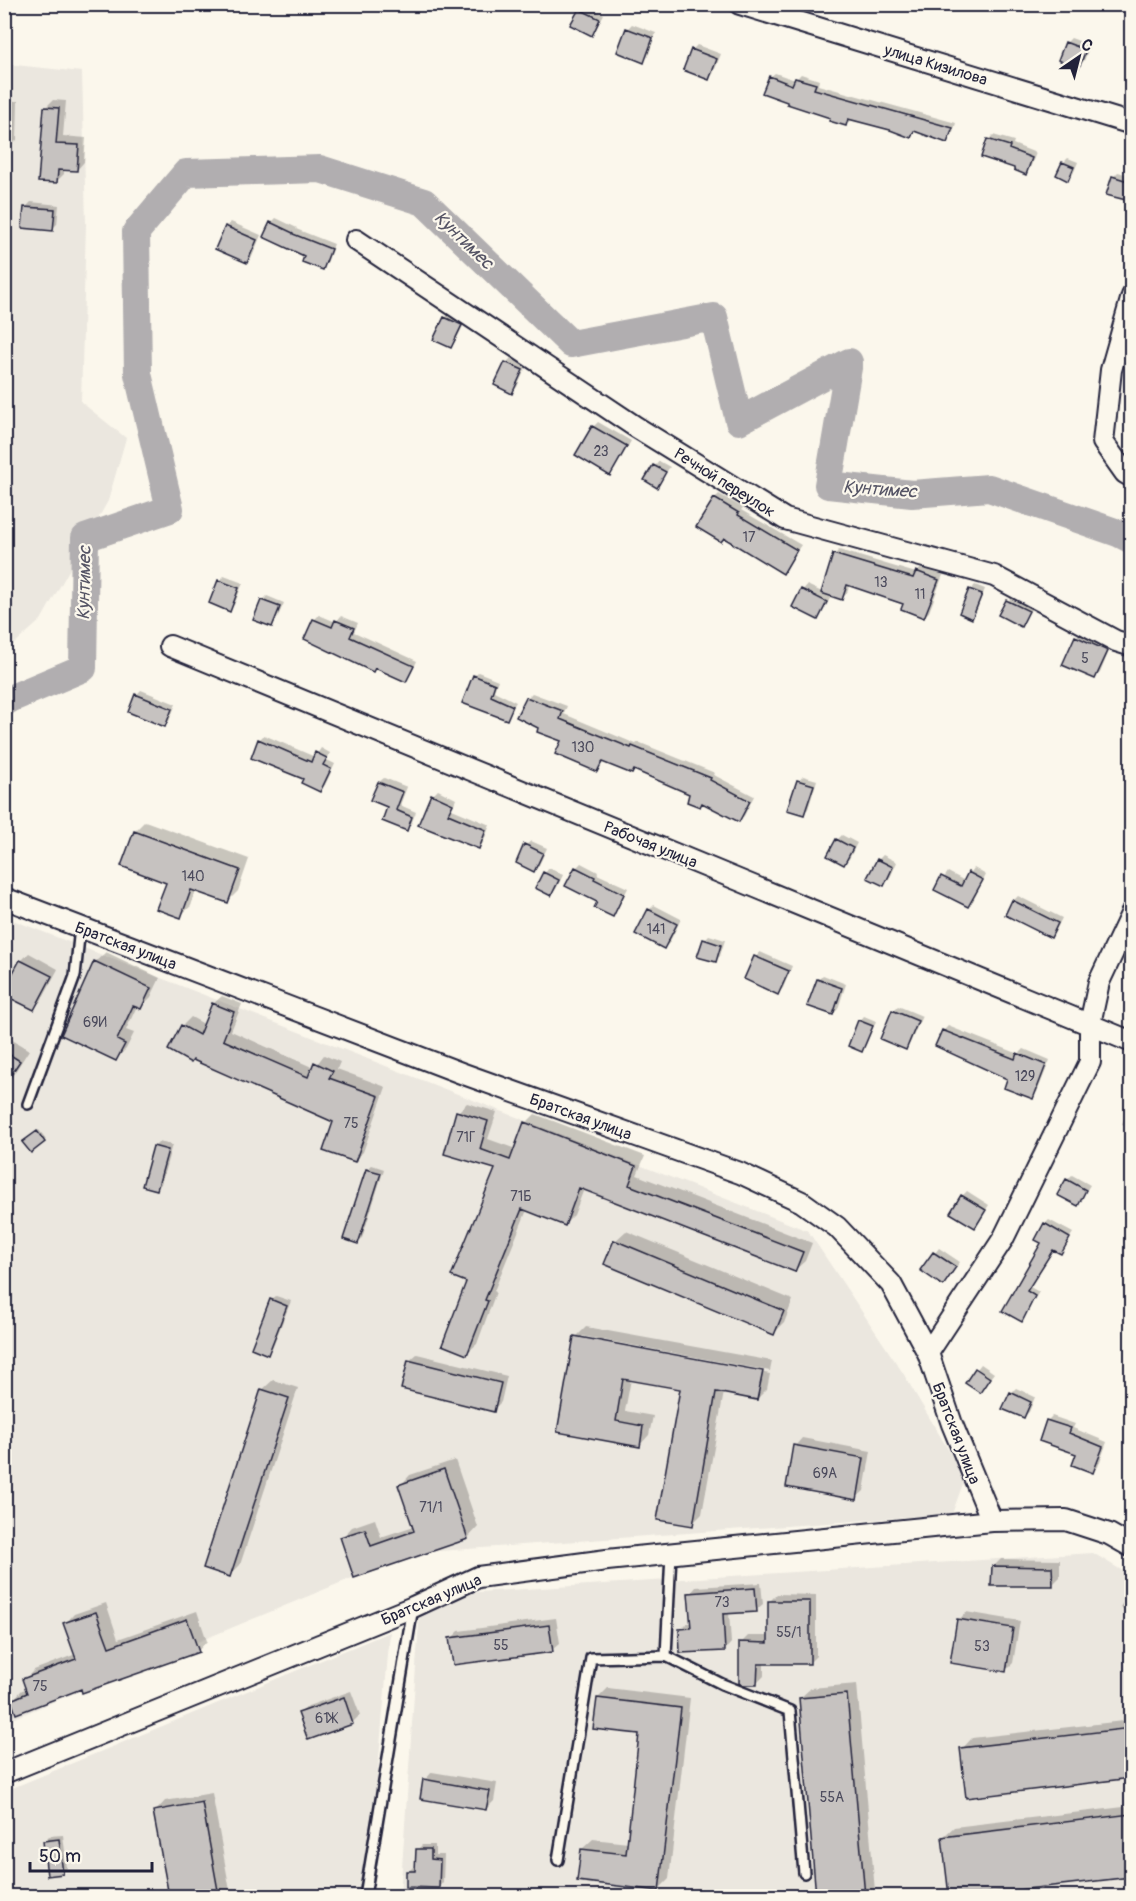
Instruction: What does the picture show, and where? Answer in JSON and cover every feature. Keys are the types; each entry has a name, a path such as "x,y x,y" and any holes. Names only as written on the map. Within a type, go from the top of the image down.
{"street":[{"name":"улица Кизилова","path":"740,4 1131,124"},
{"name":"Речной переулок","path":"356,240 636,427 785,519 994,576 1116,641 1131,646"},
{"path":"1131,296 1111,370 1103,442 1125,473 1131,477"},
{"name":"Рабочая улица","path":"170,646 1131,1042"},
{"name":"Братская улица","path":"4,898 461,1073 740,1173 802,1202 837,1227 891,1284 928,1353 952,1424 992,1521"},
{"path":"928,1353 1003,1239 1090,1062 1090,1024 1099,982 1131,912"},
{"name":"Братская улица","path":"4,1773 413,1607 478,1577 671,1554 992,1521 1066,1520 1109,1534 1131,1547"}],"lane":[{"path":"28,1104 75,976 80,927"},
{"path":"666,1656 671,1554"},
{"path":"365,1896 413,1607"},
{"path":"558,1860 591,1658 666,1656 722,1684 790,1711 804,1873"}],"shaded area":[{"path":"5,64 82,72 86,224 81,402 126,438 108,501 41,620 5,652"},
{"path":"5,917 808,1231 903,1373 965,1478 952,1514 412,1553 5,1722"},
{"path":"1093,1553 1131,1576 1131,1896 400,1896 420,1609 462,1593"},
{"path":"390,1632 367,1896 5,1896 5,1791"}],"building":[{"path":"579,9 600,19 592,36 570,25"},
{"path":"626,28 653,38 644,63 617,52"},
{"path":"1065,42 1086,50 1079,68 1058,60"},
{"path":"691,49 717,59 709,80 683,70"},
{"path":"769,76 792,85 795,78 816,84 814,89 953,128 947,143 914,131 911,138 848,119 846,126 762,93"},
{"path":"44,107 59,108 56,144 79,145 77,171 58,170 57,183 38,182"},
{"path":"987,139 1010,146 1009,149 1032,158 1026,175 1014,168 981,157"},
{"path":"1062,162 1074,167 1068,181 1056,175"},
{"path":"1112,176 1131,182 1126,200 1106,195"},
{"path":"24,207 55,209 53,231 22,228"},
{"path":"270,222 331,249 323,270 302,262 304,256 263,237"},
{"path":"225,226 257,240 247,263 215,249"},
{"path":"444,317 462,325 451,348 433,340"},
{"path":"505,362 523,370 512,394 494,385"},
{"path":"592,426 627,446 610,476 575,455"},
{"path":"653,465 666,472 657,488 644,480"},
{"path":"714,498 797,550 783,574 724,538 721,542 696,527"},
{"path":"833,554 913,578 916,571 939,580 924,618 901,609 903,604 847,585 842,600 821,593"},
{"path":"218,580 239,588 230,612 209,603"},
{"path":"801,589 827,602 818,620 792,607"},
{"path":"969,589 982,594 972,619 959,613"},
{"path":"261,600 280,607 272,627 253,620"},
{"path":"1006,600 1029,611 1021,627 998,615"},
{"path":"313,619 332,627 335,620 354,628 350,637 414,666 406,682 375,668 373,672 304,639"},
{"path":"1075,636 1108,651 1095,679 1062,665"},
{"path":"473,675 495,684 491,696 513,706 507,720 462,703"},
{"path":"135,694 172,709 165,727 128,712"},
{"path":"526,697 563,711 560,719 711,778 710,780 750,801 739,822 702,803 700,807 687,802 689,794 634,770 632,774 602,762 597,772 555,754 561,741 537,732 538,728 516,717"},
{"path":"258,739 311,762 315,752 327,758 323,765 331,769 320,792 301,783 303,779 251,758"},
{"path":"797,780 814,785 804,815 787,810"},
{"path":"378,782 403,792 396,810 412,817 407,831 382,821 387,807 370,800"},
{"path":"431,794 453,804 448,814 486,830 479,849 418,825"},
{"path":"134,831 240,870 228,903 191,890 181,918 156,909 166,883 121,866"},
{"path":"836,839 853,848 844,865 827,856"},
{"path":"524,844 543,853 534,872 516,863"},
{"path":"877,859 893,867 884,886 867,878"},
{"path":"575,867 624,894 613,917 594,908 597,902 565,886"},
{"path":"543,872 559,880 551,896 535,888"},
{"path":"968,872 983,880 968,907 934,890 941,876 961,886"},
{"path":"1012,900 1058,923 1051,938 1005,915"},
{"path":"648,909 677,924 664,949 635,934"},
{"path":"703,939 721,945 716,962 697,957"},
{"path":"754,956 789,971 778,995 744,979"},
{"path":"20,960 52,976 34,1010 4,995 4,989"},
{"path":"94,961 151,988 141,1009 133,1006 117,1040 125,1044 116,1061 61,1035"},
{"path":"817,979 842,988 833,1015 807,1006"},
{"path":"212,1003 234,1012 223,1040 308,1077 314,1062 333,1071 329,1078 379,1096 355,1162 323,1151 333,1122 193,1060 191,1063 168,1050 181,1025 199,1035"},
{"path":"892,1010 918,1021 906,1050 880,1039"},
{"path":"858,1020 873,1026 862,1052 848,1046"},
{"path":"942,1030 1015,1059 1017,1053 1046,1065 1033,1099 1004,1088 1007,1079 935,1046"},
{"path":"4,1051 20,1061 4,1085"},
{"path":"456,1111 488,1121 480,1149 510,1160 524,1122 636,1166 629,1185 803,1252 795,1272 579,1188 565,1226 522,1209 485,1300 488,1301 467,1355 442,1345 466,1282 451,1276 495,1169 444,1154"},
{"path":"37,1131 45,1142 31,1153 22,1142"},
{"path":"153,1146 168,1150 157,1190 142,1186"},
{"path":"366,1169 381,1173 358,1244 343,1239"},
{"path":"1066,1179 1086,1190 1078,1206 1057,1195"},
{"path":"961,1195 986,1210 975,1228 950,1213"},
{"path":"1044,1223 1070,1238 1061,1254 1053,1250 1027,1291 1035,1296 1022,1322 1002,1311 1041,1243 1035,1240"},
{"path":"614,1240 784,1311 774,1335 604,1264"},
{"path":"933,1252 956,1267 943,1286 920,1270"},
{"path":"270,1299 287,1306 268,1355 251,1348"},
{"path":"574,1336 763,1371 757,1400 716,1392 693,1526 657,1520 680,1389 623,1379 616,1421 643,1426 640,1447 557,1432"},
{"path":"408,1360 501,1383 494,1412 401,1389"},
{"path":"975,1368 990,1378 980,1393 965,1383"},
{"path":"261,1389 289,1398 230,1577 203,1568"},
{"path":"1010,1392 1031,1402 1024,1418 1002,1409"},
{"path":"1046,1420 1071,1428 1069,1433 1103,1447 1093,1473 1072,1465 1076,1454 1039,1441"},
{"path":"793,1445 864,1458 857,1500 786,1487"},
{"path":"444,1469 468,1539 354,1578 340,1537 365,1529 371,1546 414,1531 398,1485"},
{"path":"992,1566 1052,1567 1053,1586 991,1586"},
{"path":"755,1588 757,1612 723,1614 725,1651 680,1653 679,1629 691,1628 688,1593"},
{"path":"768,1601 810,1601 810,1664 758,1664 757,1685 742,1685 739,1683 739,1642 768,1643"},
{"path":"96,1612 109,1647 187,1619 199,1652 82,1693 81,1689 16,1714 11,1700 27,1693 22,1679 76,1659 63,1623"},
{"path":"957,1619 1013,1628 1006,1672 950,1663"},
{"path":"549,1625 553,1652 453,1665 449,1638"},
{"path":"847,1694 865,1896 816,1896 799,1698"},
{"path":"344,1697 353,1724 308,1740 298,1713"},
{"path":"597,1698 681,1708 659,1891 577,1881 581,1849 626,1854 639,1734 593,1729"},
{"path":"1131,1728 1131,1778 966,1798 960,1748"},
{"path":"423,1779 490,1791 486,1810 420,1799"},
{"path":"202,1802 219,1896 169,1896 153,1811"},
{"path":"1131,1814 1131,1877 949,1896 942,1837"},
{"path":"59,1839 63,1874 47,1876 43,1841"},
{"path":"416,1849 431,1849 431,1859 440,1860 439,1888 406,1887 406,1871 415,1871"}],"waterway":[{"name":"Кунтимес","path":"4,703 83,668 85,538 170,509 138,374 136,232 186,173 320,169 424,202 571,344 714,317 739,421 849,362 828,485 912,494 989,488 1132,540"}]}
